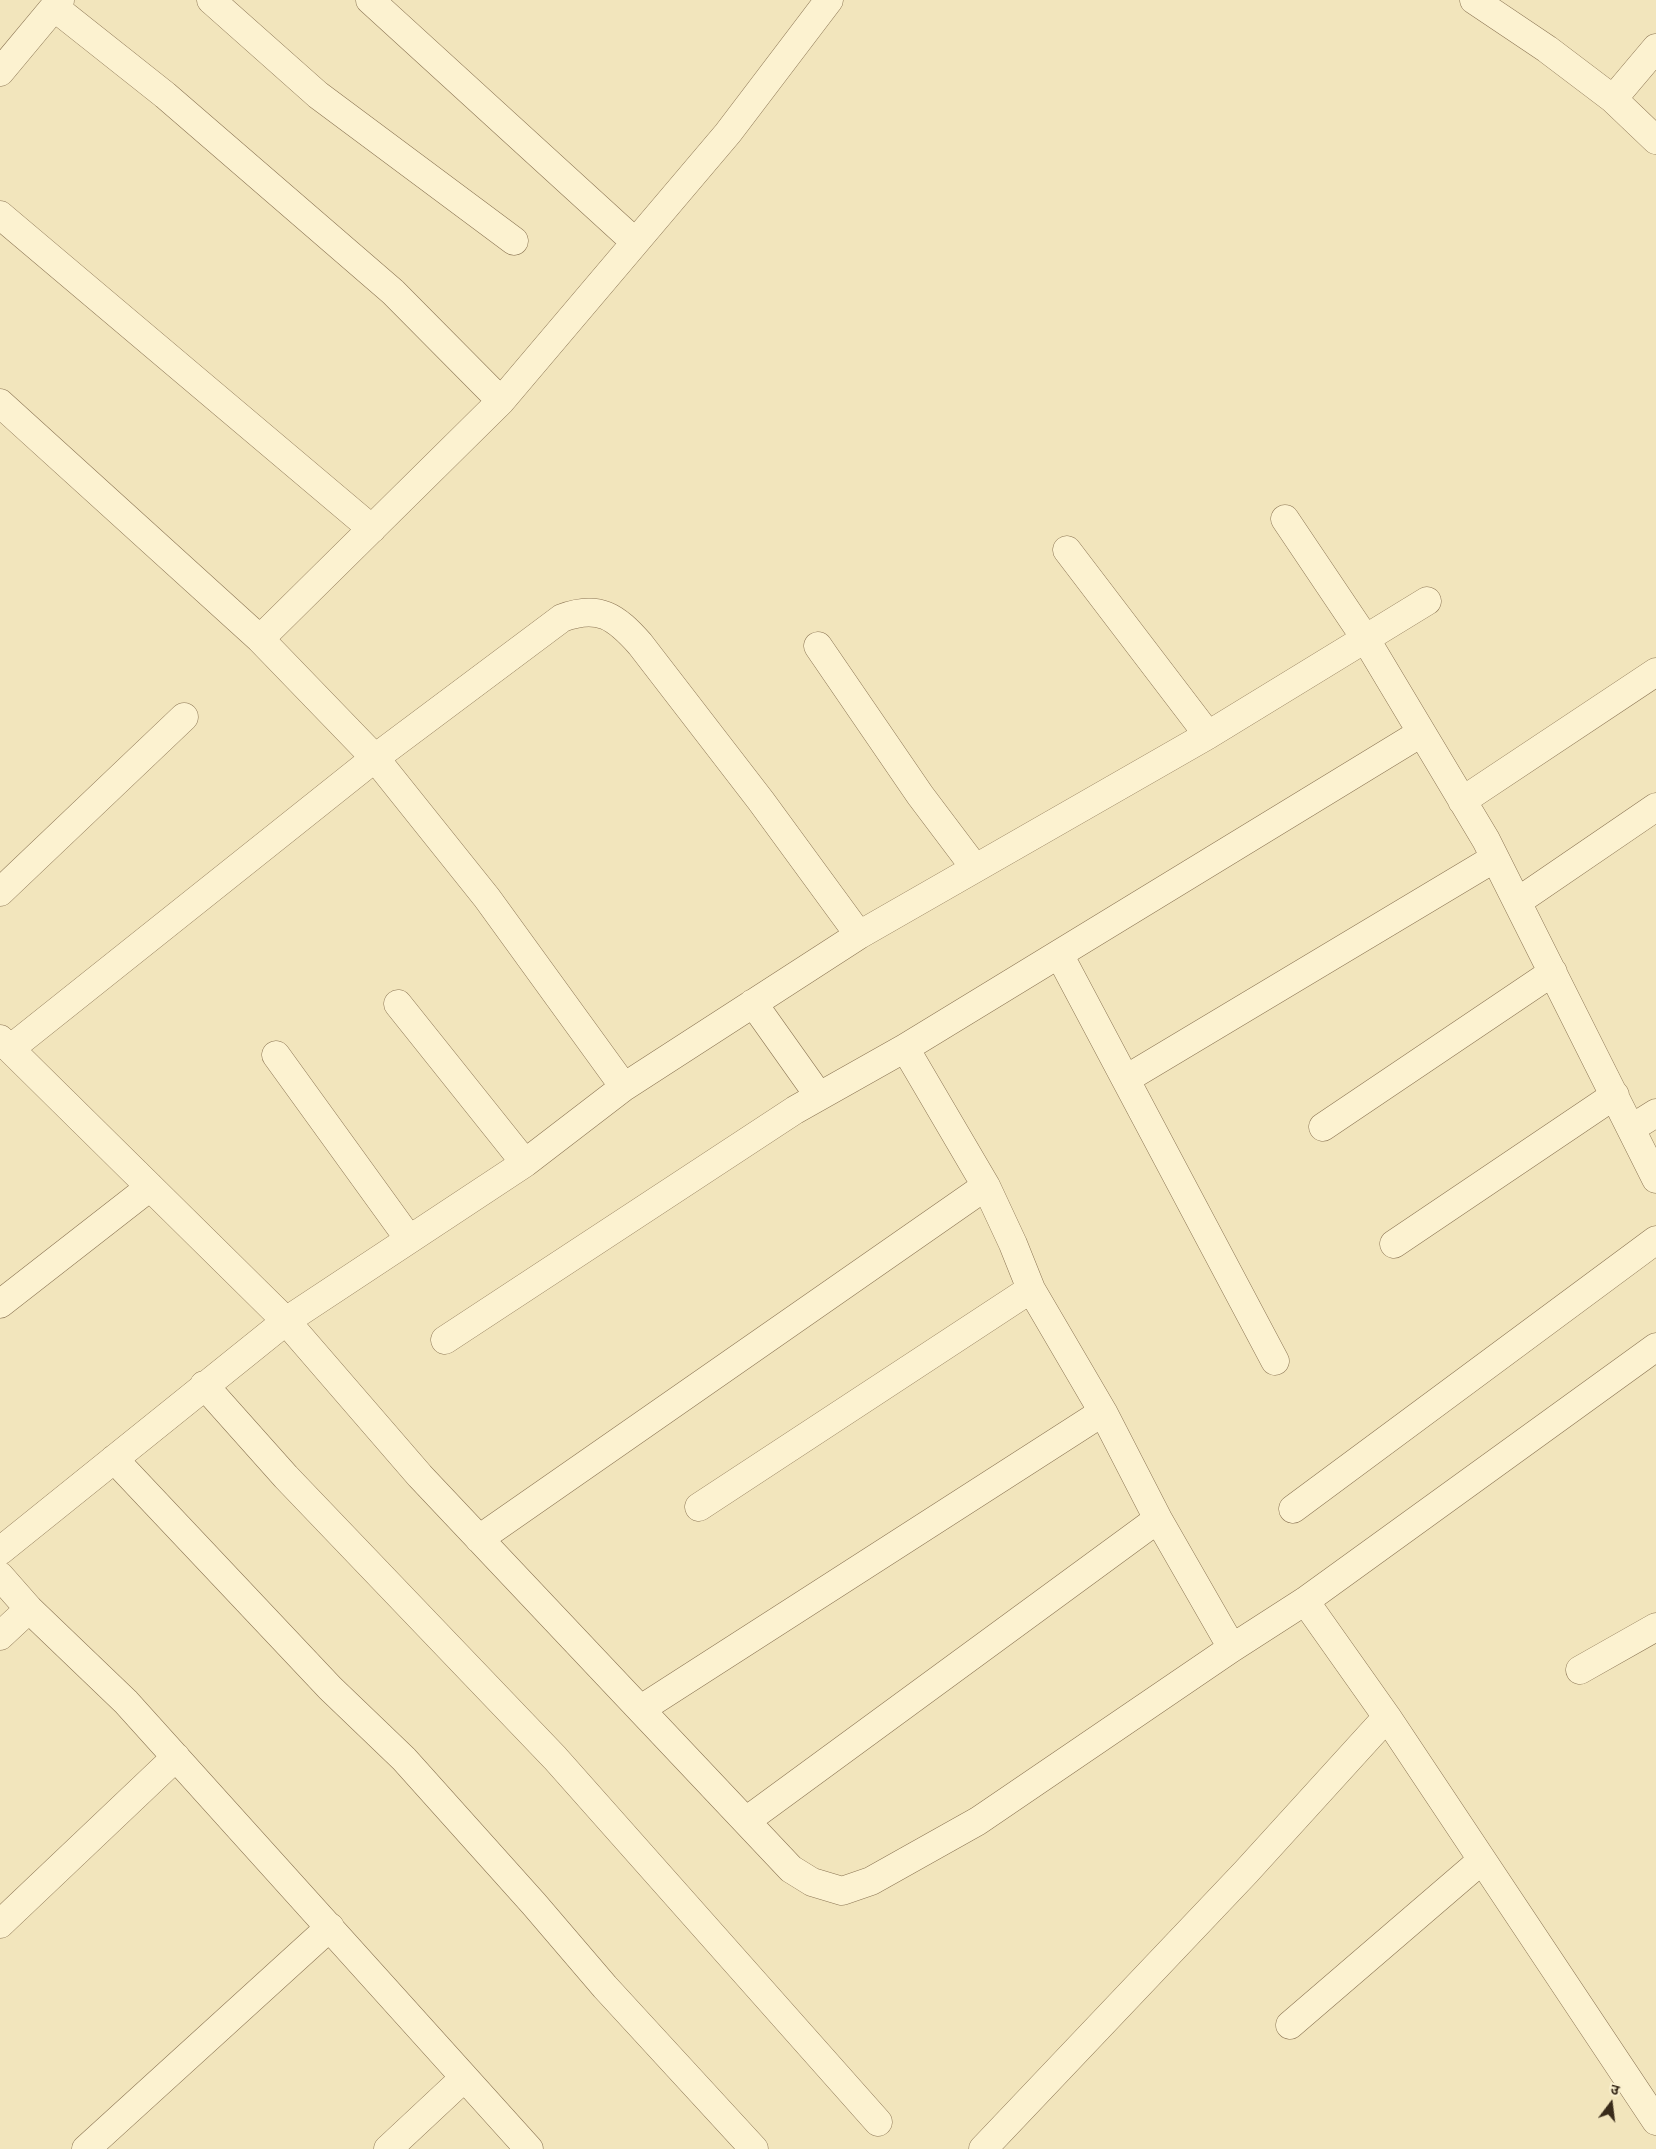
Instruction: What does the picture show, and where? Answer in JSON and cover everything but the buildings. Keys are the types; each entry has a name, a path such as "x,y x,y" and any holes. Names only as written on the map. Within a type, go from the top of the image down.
{"street":[{"path":"211,0 318,95 514,241"},
{"path":"370,0 634,241"},
{"path":"260,639 501,401 634,241 728,133 829,0"},
{"path":"1474,0 1547,49 1613,99 1656,140"},
{"path":"0,72 57,3 392,292 501,401"},
{"path":"1613,99 1656,48"},
{"path":"0,215 372,529"},
{"path":"0,404 260,639 375,758 488,898 624,1087"},
{"path":"1286,519 1365,638 1495,858 1656,1179"},
{"path":"1068,550 1208,735"},
{"path":"0,1551 204,1385 286,1321 525,1163 624,1087 859,935 1208,735 1427,601"},
{"path":"859,935 761,800 640,644 610,616 593,612 573,614 562,618 375,758 5,1044 286,1321 420,1476 479,1539 792,1869 812,1882 842,1891 872,1881 978,1821 1232,1648 1306,1601 1656,1347"},
{"path":"818,646 920,795 975,868"},
{"path":"1462,801 1656,672"},
{"path":"0,892 184,717"},
{"path":"445,1340 795,1110 905,1048 1421,733"},
{"path":"1517,902 1656,806"},
{"path":"1126,1079 1495,858"},
{"path":"1059,954 1275,1361"},
{"path":"1323,1127 1553,972"},
{"path":"753,1003 819,1096"},
{"path":"398,1004 525,1163"},
{"path":"905,1048 986,1186 1013,1244 1031,1289 1103,1412 1158,1519 1232,1648"},
{"path":"276,1054 409,1239"},
{"path":"1394,1244 1615,1095"},
{"path":"1632,1128 1656,1113"},
{"path":"479,1539 986,1186"},
{"path":"0,1304 150,1187"},
{"path":"1293,1509 1656,1240"},
{"path":"699,1507 1031,1289"},
{"path":"204,1385 286,1477 555,1758 878,2122"},
{"path":"641,1709 1103,1412"},
{"path":"114,1459 330,1688 404,1759 528,1897 604,1987 754,2149"},
{"path":"746,1820 1158,1519"},
{"path":"0,1576 29,1609 126,1702 528,2149"},
{"path":"1306,1601 1387,1717 1656,2120"},
{"path":"0,1636 29,1609"},
{"path":"1580,1670 1656,1627"},
{"path":"983,2149 1246,1872 1387,1717"},
{"path":"0,1924 176,1757"},
{"path":"1290,2025 1482,1860"},
{"path":"86,2149 330,1927"},
{"path":"388,2149 464,2078"}]}
